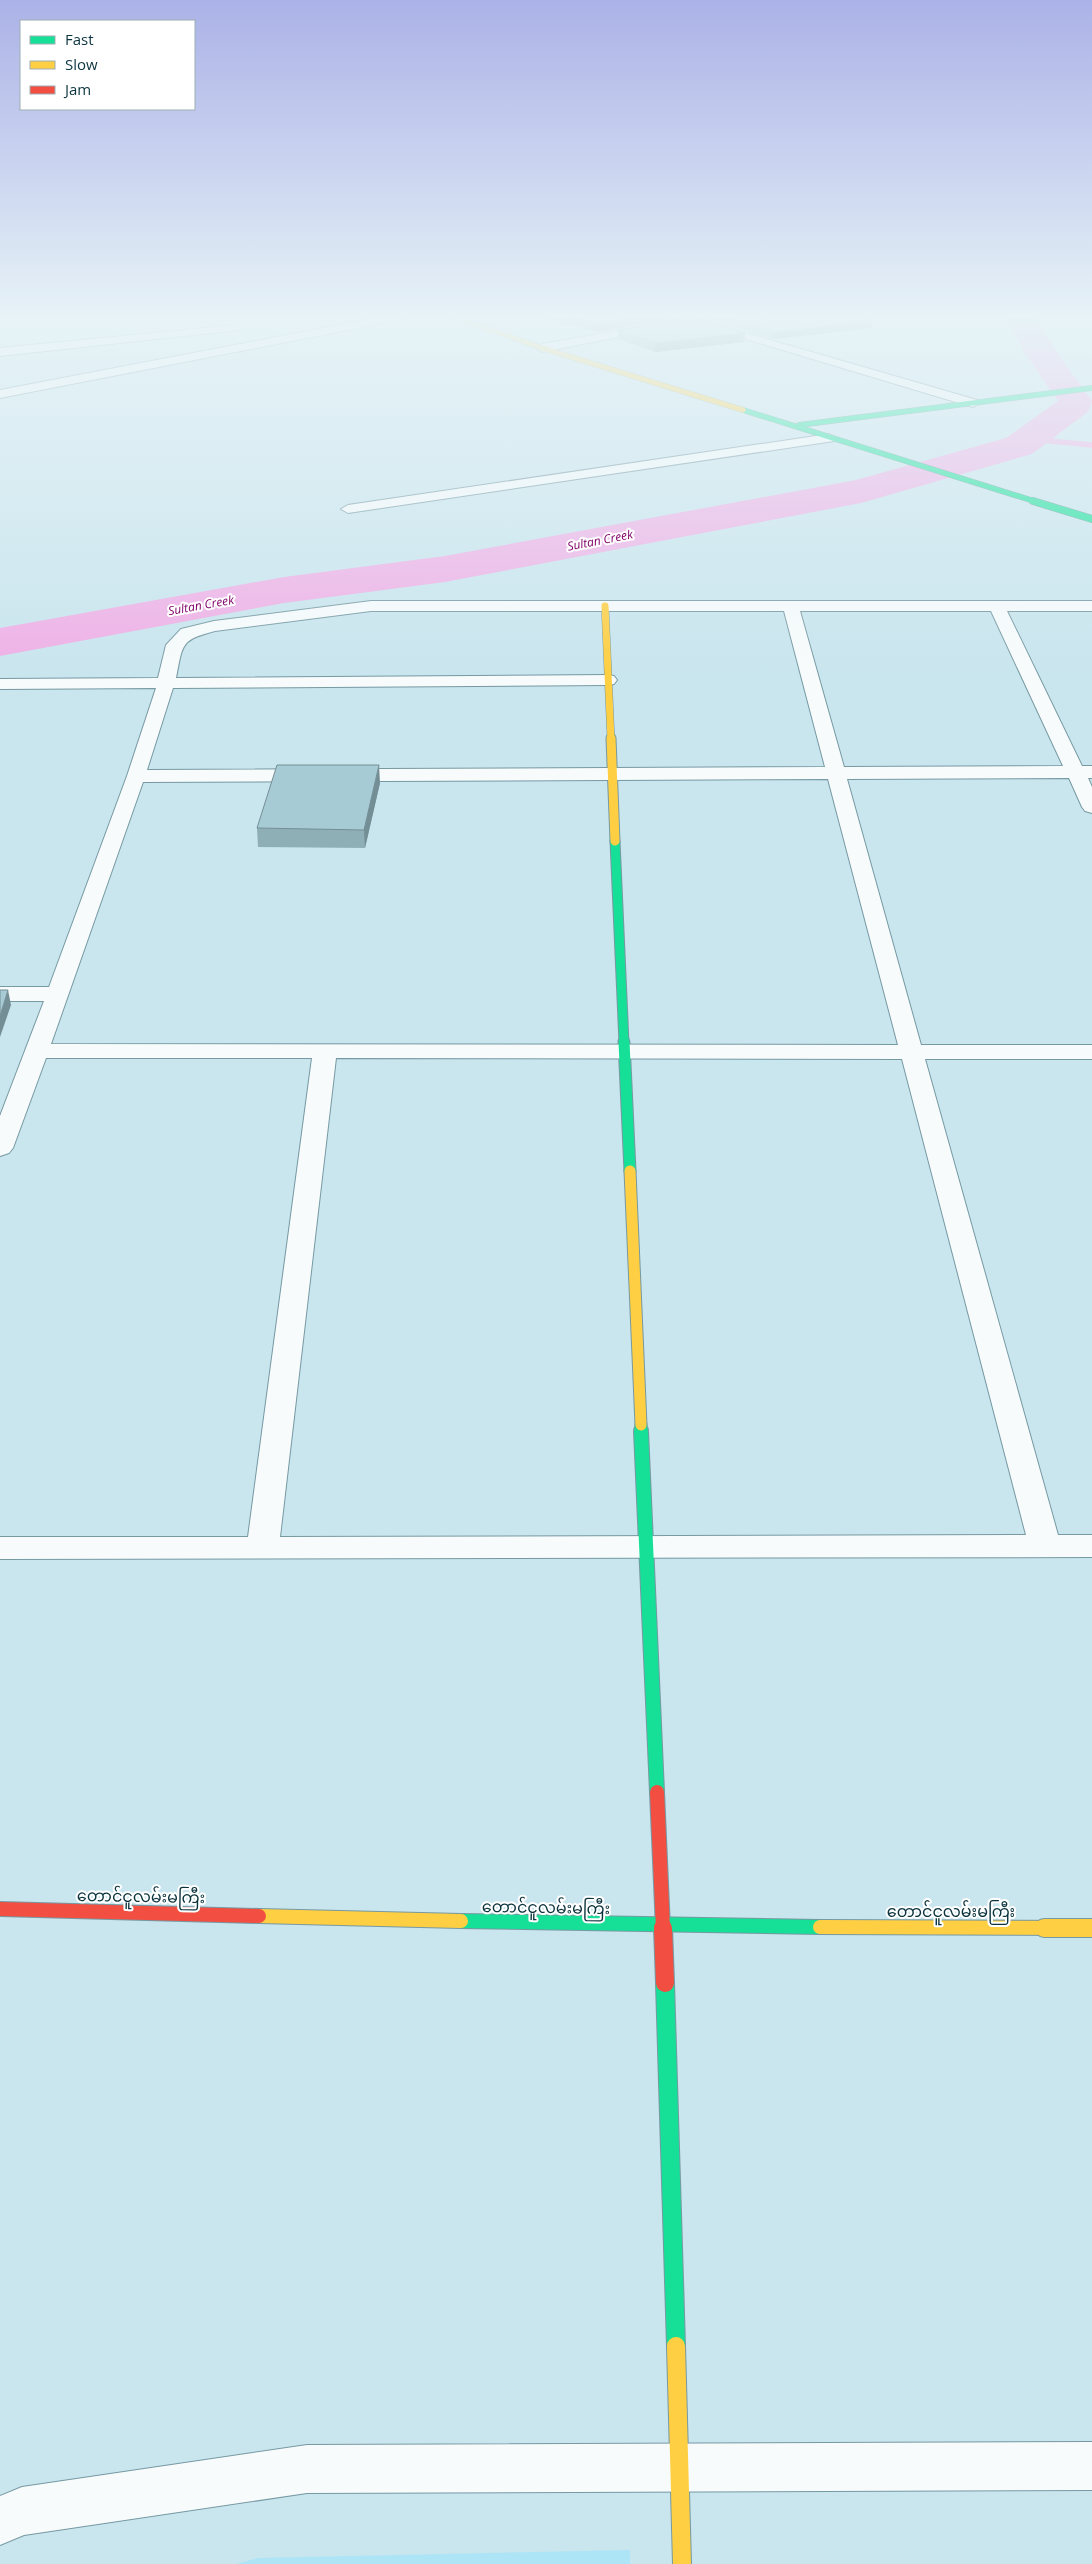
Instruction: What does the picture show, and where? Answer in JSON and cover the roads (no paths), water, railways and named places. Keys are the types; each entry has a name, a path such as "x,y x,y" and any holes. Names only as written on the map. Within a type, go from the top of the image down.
{"street":[{"path":"818,435 1092,519"},
{"path":"348,509 829,438"},
{"path":"0,1148 136,776 166,683 174,644 187,633 214,626 371,606 1092,606"},
{"path":"605,606 662,1926 682,2564"},
{"path":"791,606 1045,1546"},
{"path":"997,606 1084,772 1092,807"},
{"path":"0,684 608,680"},
{"path":"136,776 1084,772"},
{"path":"0,994 57,994"},
{"path":"37,1051 1092,1052"},
{"path":"263,1547 325,1051"},
{"path":"0,1548 1092,1546"},
{"name":"တောင်ငူလမ်းမကြီး","path":"0,1909 662,1926 1092,1928"},
{"path":"0,2521 22,2511 307,2469 679,2466 1092,2466"}],"waterway":[{"name":"Sultan Creek","path":"0,642 284,590 445,569 861,491 1019,446 1035,435"},
{"path":"1029,439 1092,445"}]}
